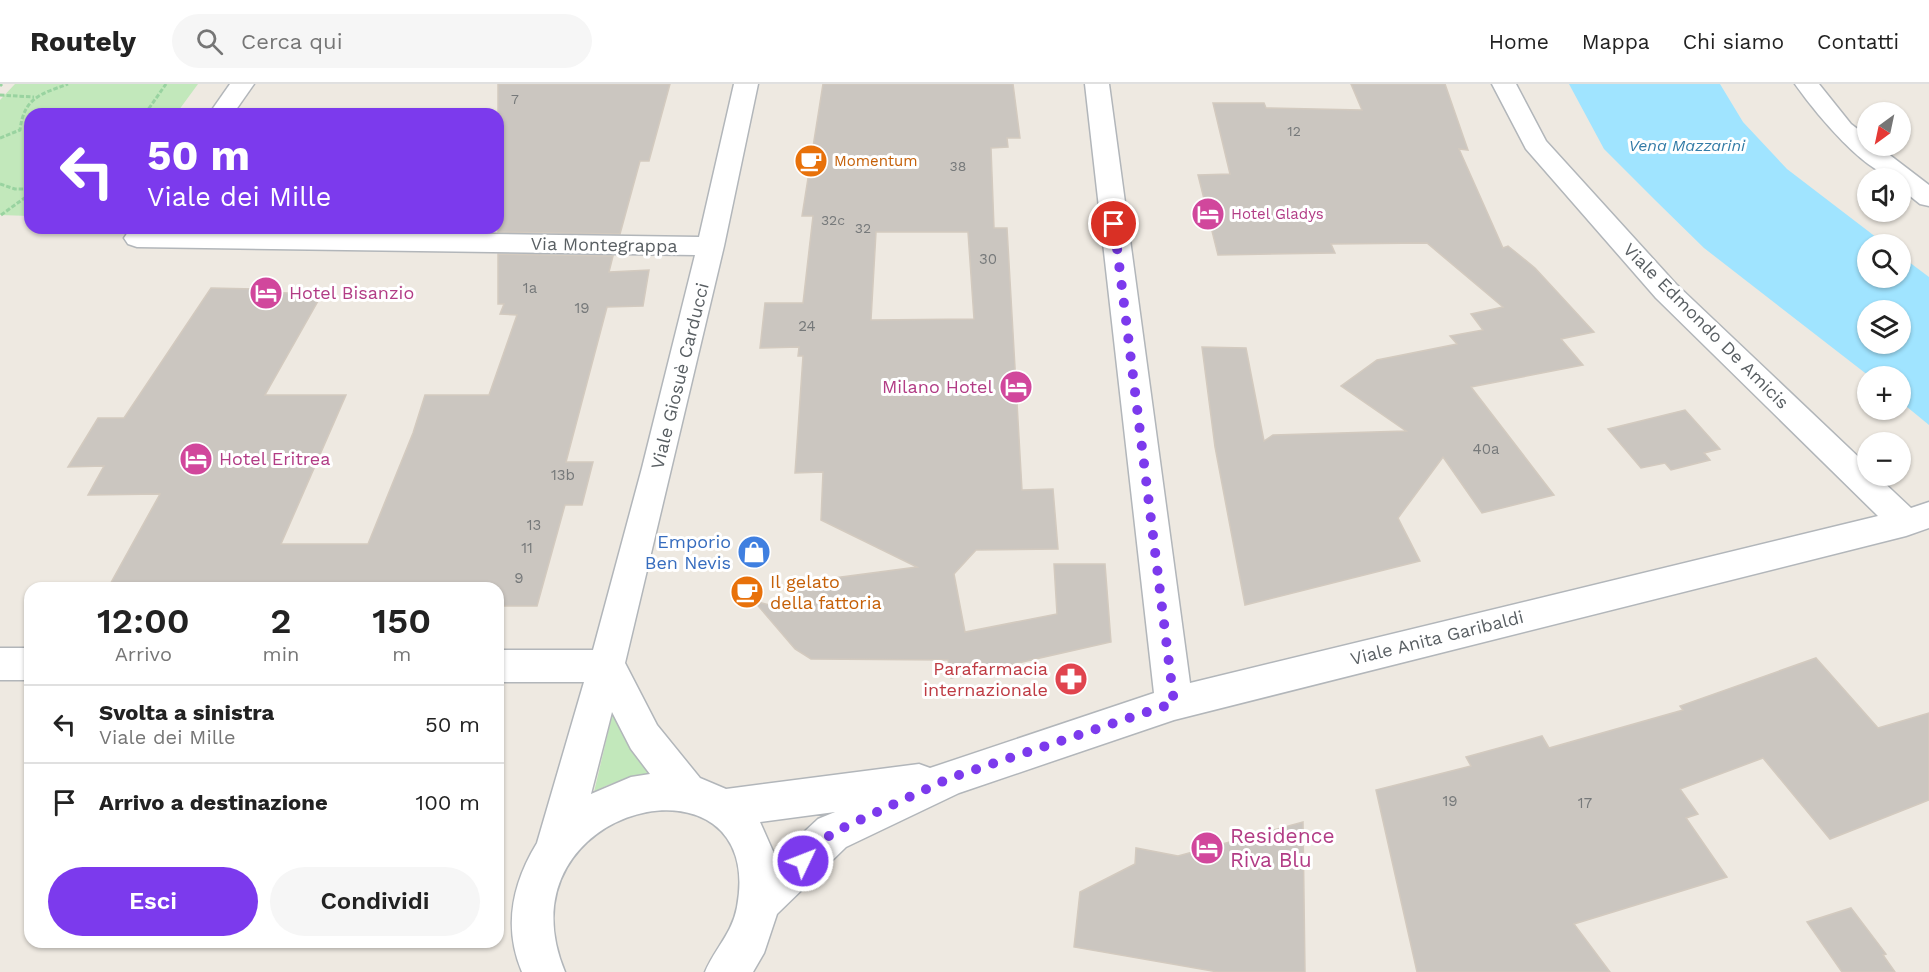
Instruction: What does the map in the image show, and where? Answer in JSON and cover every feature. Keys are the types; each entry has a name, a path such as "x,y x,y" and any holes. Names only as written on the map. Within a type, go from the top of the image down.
{"street":[{"path":"225,108 242,84"},
{"name":"Viale Giosuè Carducci","path":"556,848 608,666 711,246 746,84"},
{"path":"1097,84 1174,703"},
{"name":"Viale Edmondo De Amicis","path":"1504,84 1535,144 1666,291 1917,519"},
{"path":"1807,84 1842,129 1929,198"},
{"name":"Via Montegrappa","path":"184,234 711,246"},
{"name":"Viale Anita Garibaldi","path":"759,903 832,833 950,778 1174,703 1917,519"},
{"path":"0,664 24,664"},
{"path":"504,666 608,666 644,737 687,791"},
{"name":"Viale Anita Garibaldi","path":"724,808 950,778"},
{"path":"544,972 536,958 531,920 538,883 556,848 584,819 616,800 651,790 687,791 706,798 724,808 747,833 759,866 759,903 748,939 726,972"}],"path":[{"path":"0,138 20,130 21,114 25,106 35,97 68,84"},
{"path":"150,108 166,84"},
{"path":"0,95 35,97"},
{"path":"0,184 15,189 24,189"},
{"path":"1,215 24,198"}],"green space":[{"path":"15,84 198,84 180,108 24,108 24,216 0,215 0,100"},
{"path":"615,703 625,740 657,779 624,780 609,784 594,792"}],"water":[{"name":"Vena Mazzarini","path":"1569,84 1720,84 1743,122 1787,169 1872,234 1857,234 1857,288 1911,288 1911,264 1929,277 1929,425 1911,410 1911,366 1857,367 1704,248 1604,149"}],"building":[{"path":"498,84 670,84 649,161 640,161 620,234 504,232 504,108 498,108"},
{"path":"823,84 1013,84 1020,138 1007,138 1008,147 991,148 994,228 1007,228 1022,490 1053,489 1058,549 976,550 954,574 965,632 1057,614 1054,564 1105,564 1111,642 951,678 948,660 811,659 795,649 754,601 796,612 796,583 917,567 821,520 823,472 795,473 803,356 798,356 799,347 760,348 765,303 803,303 813,216 802,216","holes":["876,232 968,232 974,319 871,320"]},
{"path":"1351,84 1445,84 1468,150 1459,149 1503,248 1508,246 1535,268 1594,332 1561,339 1583,365 1471,387 1554,495 1482,513 1443,457 1398,518 1420,561 1245,605 1215,447 1202,347 1246,348 1264,441 1273,435 1406,431 1341,386 1377,360 1457,344 1450,336 1483,330 1471,314 1503,307 1427,243 1331,244 1335,253 1218,255 1198,175 1230,174 1213,103 1264,103 1266,108 1362,110"},
{"path":"498,254 613,256 609,272 649,270 643,306 607,307 566,462 593,462 582,505 565,505 537,606 504,606 504,582 111,582 160,494 88,495 104,466 68,467 98,418 124,418 211,288 322,294 265,395 346,395 281,544 368,544 413,433 425,395 489,395 517,315 500,314 504,304 498,304"},
{"path":"1685,410 1720,449 1704,453 1710,460 1671,470 1665,463 1641,468 1608,429"},
{"path":"1816,658 1878,728 1929,713 1929,800 1830,839 1763,758 1680,789 1698,814 1686,818 1727,877 1574,924 1610,972 1417,972 1376,790 1471,766 1466,757 1542,736 1549,748 1683,710 1680,706"},
{"path":"1303,822 1305,972 1218,972 1074,947 1080,892 1135,864 1136,848 1178,856"},
{"path":"1851,908 1886,954 1883,955 1895,972 1842,972 1807,922"}],"place":[{"name":"Momentum","path":"811,161"},
{"name":"Hotel Gladys","path":"1208,214"},
{"name":"Hotel Bisanzio","path":"266,293"},
{"name":"Milano Hotel","path":"1016,387"},
{"name":"Hotel Eritrea","path":"196,459"},
{"name":"Emporio Ben Nevis","path":"754,552"},
{"name":"Il gelato della fattoria","path":"747,592"},
{"name":"Parafarmacia internazionale","path":"1071,679"},
{"name":"Residence Riva Blu","path":"1207,848"}],"route":[{"path":"803,861 832,833 950,778 1174,703 1114,224"}]}
